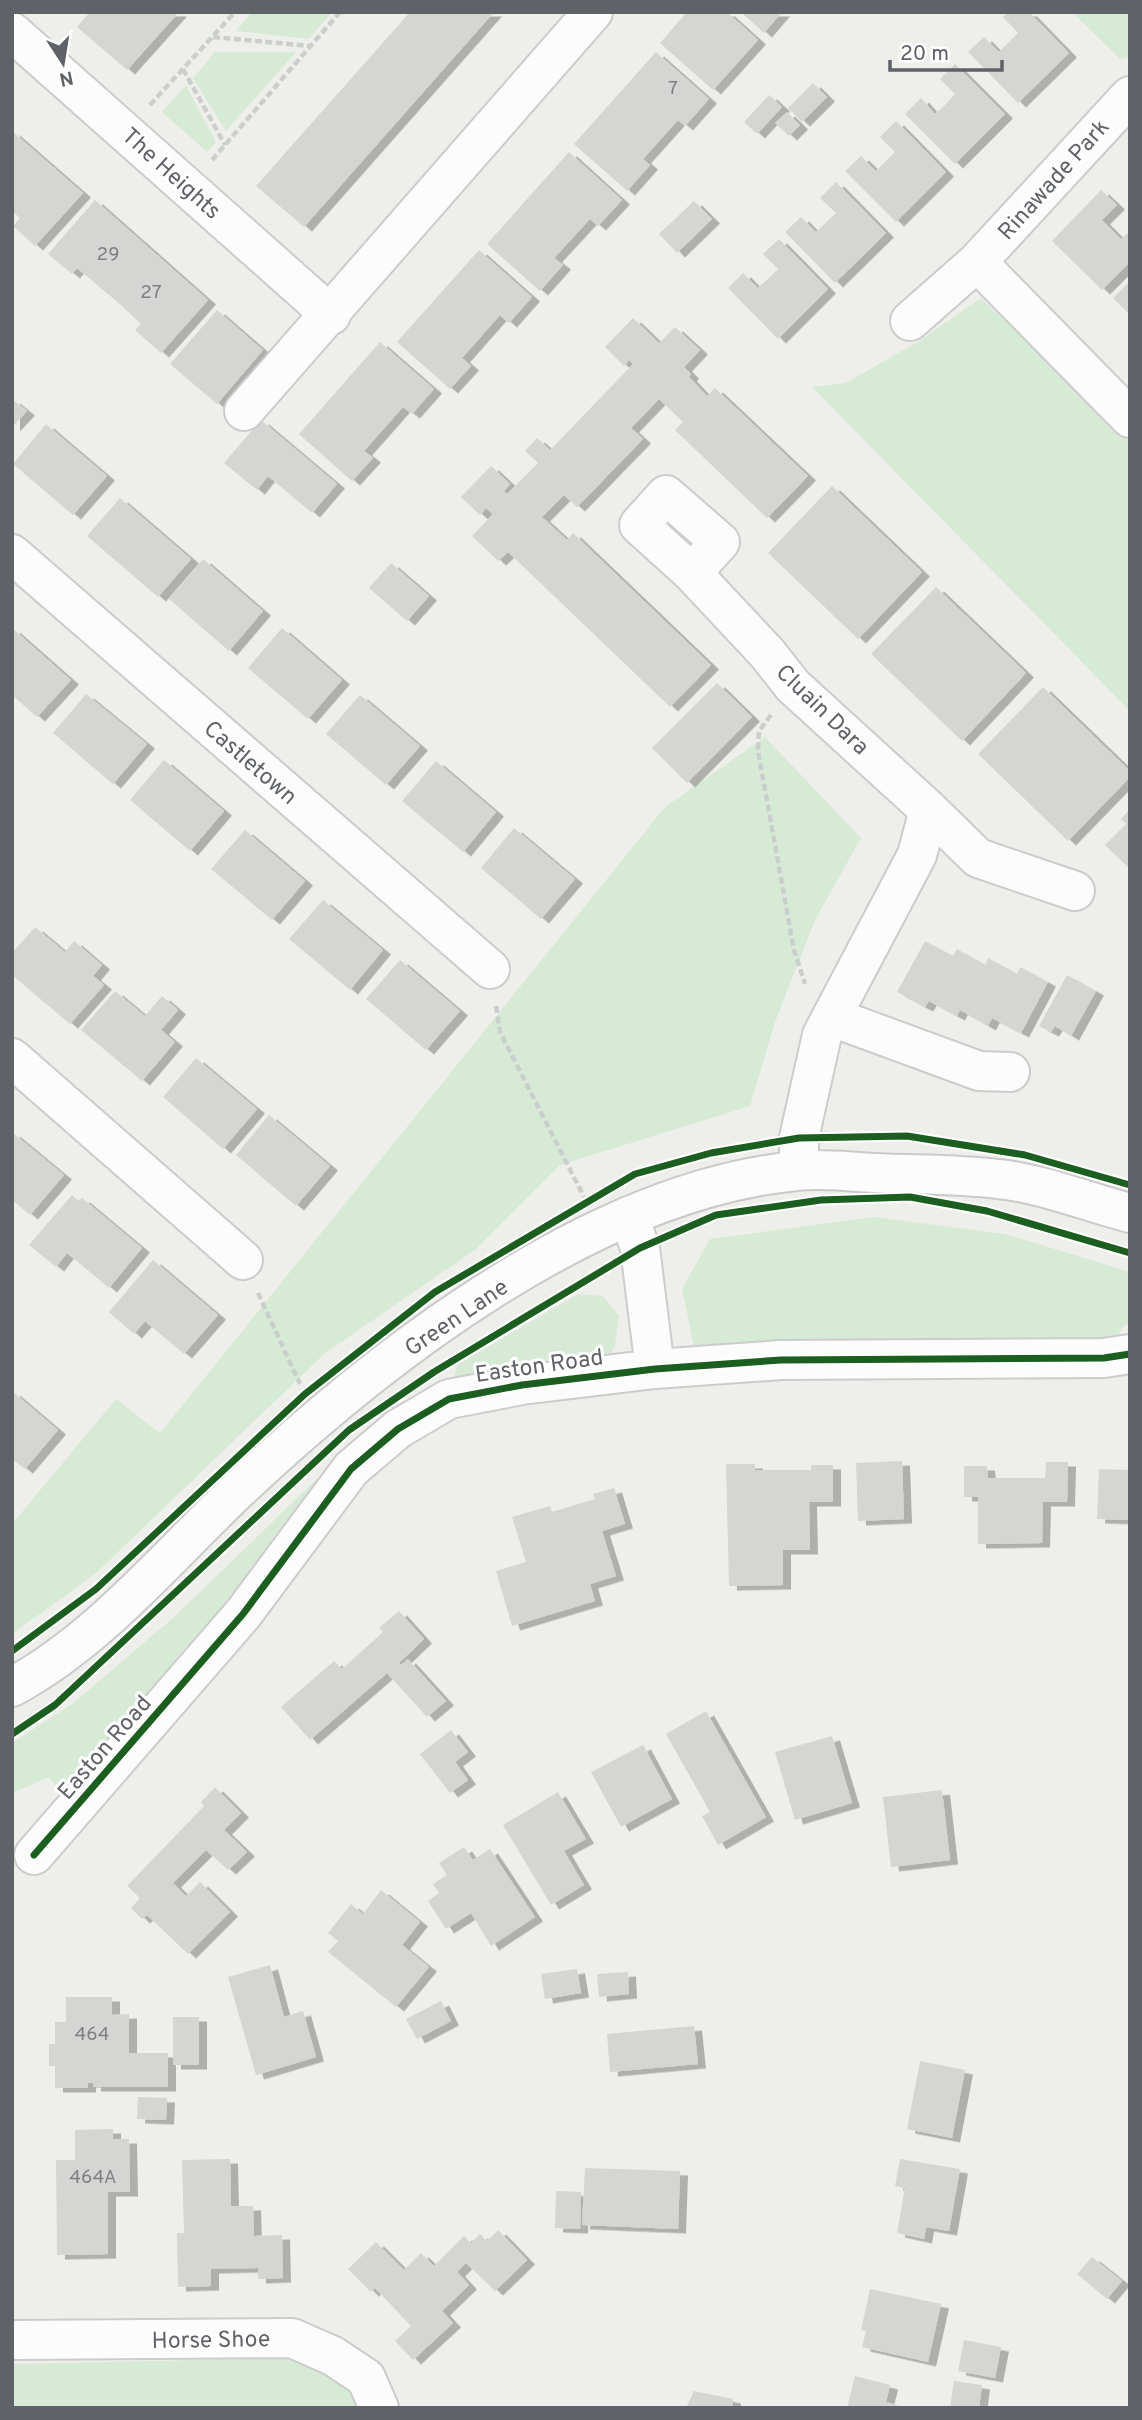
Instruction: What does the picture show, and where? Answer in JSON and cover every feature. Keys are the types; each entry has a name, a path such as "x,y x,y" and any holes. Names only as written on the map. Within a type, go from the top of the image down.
{"street":[{"path":"244,411 593,12"},
{"name":"The Heights","path":"12,32 331,314"},
{"name":"Rinawade Park","path":"910,321 977,262 1130,96"},
{"path":"977,262 1130,418"},
{"name":"Castletown","path":"12,554 490,969"},
{"name":"Cluain Dara","path":"692,573 767,653 788,680 978,858 1075,891"},
{"path":"799,1170 799,1138 827,1026 917,855 929,810"},
{"path":"827,1026 979,1071 1010,1072"},
{"path":"12,1058 243,1260"},
{"name":"Green Lane","path":"12,1687 74,1644 104,1618 163,1565 236,1492 343,1396 456,1313 557,1252 629,1216 719,1184 799,1170 1000,1179 1130,1213"},
{"name":"Green Lane","path":"1000,1179 1130,1227"},
{"path":"629,1216 640,1248 655,1369"},
{"name":"Easton Road","path":"34,1855 243,1614 352,1469 376,1445 449,1399 522,1385 655,1369 780,1360 1104,1358 1130,1354"},
{"name":"Horse Shoe","path":"12,2340 292,2338 333,2356 366,2378 379,2408"}],"path":[{"path":"126,131 235,12"},
{"path":"189,187 340,12"},
{"path":"212,37 311,46"},
{"path":"183,69 225,145"},
{"path":"788,680 775,710 759,731 758,751 794,950 827,1026"},
{"path":"490,969 500,1032 586,1201"},
{"path":"575,1208 598,1194"},
{"path":"243,1260 304,1394"}],"green space":[{"path":"252,12 332,12 309,39 236,31"},
{"path":"1072,12 1130,12 1130,57 1120,59"},
{"path":"215,52 296,52 226,131 193,78"},
{"path":"186,85 216,142 207,152 162,112"},
{"path":"981,298 1130,440 1130,711 812,387 846,383 919,341"},
{"path":"765,737 861,838 815,920 775,1022 750,1106 560,1165 476,1249 324,1354 95,1574 12,1634 12,1524 116,1399 160,1433 665,807"},
{"path":"874,1217 1005,1234 1130,1272 1130,1324 1125,1325 1114,1341 695,1351 682,1289 710,1239"},
{"path":"578,1294 603,1296 619,1316 615,1345 607,1361 453,1384 457,1365"},
{"path":"316,1480 328,1482 80,1793 60,1791 49,1777 12,1793 12,1743 72,1704 173,1618"},
{"path":"290,2358 325,2369 369,2408 12,2408 12,2364"}],"building":[{"path":"90,12 179,12 127,70 77,27"},
{"path":"410,12 494,12 304,227 256,186"},
{"path":"687,12 727,12 758,40 713,90 660,43"},
{"path":"741,12 782,12 764,33"},
{"path":"1008,12 1029,12 1069,53 1018,103 968,52 984,37 999,52 1018,33 1003,17"},
{"path":"656,52 709,99 685,126 678,120 643,159 650,165 627,191 574,144"},
{"path":"955,64 1005,114 955,164 905,114 921,98 935,114 946,104 955,94 940,79"},
{"path":"813,83 827,97 802,122 788,108"},
{"path":"769,95 782,107 757,134 744,122"},
{"path":"787,112 800,125 789,136 775,123"},
{"path":"896,121 946,172 896,222 845,171 861,156 876,171 895,152 880,137"},
{"path":"12,131 83,193 35,246 13,226 20,218 12,211"},
{"path":"569,152 622,200 598,226 590,219 554,258 563,265 540,291 487,244"},
{"path":"836,182 886,233 835,283 785,232 801,217 816,232 836,213 820,198"},
{"path":"1101,190 1117,205 1102,220 1121,239 1130,231 1130,262 1102,290 1052,241"},
{"path":"95,200 208,300 161,353 135,330 141,324 121,305 77,268 72,274 48,254"},
{"path":"694,201 712,219 677,253 659,234"},
{"path":"779,239 828,289 778,339 728,288 743,273 758,288 769,278 778,269 763,254"},
{"path":"479,250 532,297 509,323 500,315 462,358 471,366 450,389 397,342"},
{"path":"1130,281 1130,315 1113,298"},
{"path":"217,310 263,350 217,404 170,364"},
{"path":"633,318 659,343 675,327 700,350 684,367 691,374 689,377 707,396 715,388 808,476 767,518 675,430 683,422 659,399 631,428 643,439 577,507 564,495 542,517 567,540 573,533 711,665 670,707 508,552 498,561 472,536 493,514 486,508 480,515 461,497 491,466 510,484 504,491 507,494 538,463 525,451 537,438 550,450 633,364 629,360 624,366 605,347"},
{"path":"380,342 434,389 412,414 403,407 364,451 373,458 352,481 299,434"},
{"path":"12,399 27,411 12,427"},
{"path":"261,420 337,484 312,513 268,476 257,490 224,463"},
{"path":"46,424 107,476 73,515 13,464"},
{"path":"832,486 922,572 858,639 768,553"},
{"path":"120,498 191,559 158,597 87,536"},
{"path":"203,559 263,611 229,651 169,599"},
{"path":"391,563 429,596 407,621 369,588"},
{"path":"936,587 1026,673 962,741 871,654"},
{"path":"12,628 71,680 37,717 12,695"},
{"path":"282,628 342,680 308,719 248,668"},
{"path":"717,683 752,717 687,783 652,748"},
{"path":"1043,687 1130,771 1130,777 1068,841 978,754"},
{"path":"86,694 147,744 113,784 53,733"},
{"path":"360,695 420,746 386,785 326,734"},
{"path":"164,760 224,811 190,851 130,800"},
{"path":"436,761 496,812 463,852 402,801"},
{"path":"1130,809 1130,869 1105,845 1126,824 1121,819"},
{"path":"514,828 575,879 541,919 481,868"},
{"path":"245,830 305,881 272,920 211,869"},
{"path":"323,900 383,950 350,990 289,939"},
{"path":"35,927 65,952 74,941 102,965 93,976 104,985 70,1024 12,975 12,953"},
{"path":"925,941 953,956 957,949 985,965 988,958 1017,974 1020,967 1048,982 1021,1033 992,1018 988,1026 960,1010 957,1016 929,1001 925,1007 897,992"},
{"path":"400,960 460,1011 426,1050 366,999"},
{"path":"1067,975 1096,991 1071,1036 1055,1026 1051,1032 1039,1026"},
{"path":"115,991 145,1016 162,996 178,1010 161,1030 175,1042 142,1081 81,1030"},
{"path":"196,1058 257,1109 223,1149 163,1097"},
{"path":"269,1115 330,1166 296,1206 236,1155"},
{"path":"12,1132 64,1175 30,1215 12,1200"},
{"path":"72,1195 79,1201 82,1198 142,1248 109,1288 67,1253 56,1267 29,1245"},
{"path":"153,1260 218,1315 184,1354 145,1321 134,1334 109,1312"},
{"path":"12,1391 58,1430 25,1469 12,1459"},
{"path":"902,1461 904,1519 858,1521 856,1463"},
{"path":"1046,1462 1068,1462 1067,1502 1043,1502 1042,1543 978,1544 978,1497 964,1497 964,1466 987,1466 988,1478 1045,1478"},
{"path":"726,1464 755,1464 755,1470 811,1470 811,1465 833,1465 833,1502 809,1502 810,1550 783,1550 783,1585 729,1586"},
{"path":"1099,1469 1130,1470 1130,1520 1097,1519"},
{"path":"614,1488 625,1524 602,1531 616,1576 590,1584 595,1601 512,1626 496,1571 526,1562 512,1517 550,1506 552,1512 595,1499 593,1494"},
{"path":"399,1611 424,1639 399,1663 401,1665 408,1659 446,1701 427,1717 387,1673 310,1740 281,1707 334,1661 342,1669 383,1632 379,1628"},
{"path":"706,1711 766,1817 718,1845 702,1816 710,1812 666,1734"},
{"path":"451,1730 468,1752 455,1762 468,1780 450,1793 420,1754"},
{"path":"832,1736 852,1803 795,1820 775,1752"},
{"path":"643,1745 672,1799 621,1827 591,1772"},
{"path":"215,1787 241,1813 224,1830 247,1852 228,1870 206,1850 173,1883 186,1896 200,1882 230,1912 188,1954 147,1915 142,1919 131,1908 140,1898 127,1886 204,1806 201,1802"},
{"path":"942,1790 950,1860 891,1867 883,1797"},
{"path":"558,1792 586,1839 564,1851 584,1885 551,1905 503,1825"},
{"path":"464,1847 473,1860 490,1849 535,1917 491,1946 471,1913 446,1929 428,1901 439,1893 433,1884 447,1875 439,1863"},
{"path":"381,1890 420,1922 402,1945 429,1967 396,2007 328,1952 338,1941 328,1933 351,1904 363,1914"},
{"path":"270,1965 284,2017 303,2011 316,2057 256,2075 228,1977"},
{"path":"577,1969 581,1993 545,1999 541,1974"},
{"path":"628,1972 629,1994 599,1997 597,1974"},
{"path":"66,1997 112,1997 112,2015 129,2014 129,2053 168,2053 168,2087 93,2087 93,2083 88,2083 88,2088 55,2088 55,2066 49,2066 49,2044 55,2044 55,2022 66,2022"},
{"path":"441,2001 451,2021 417,2039 406,2019"},
{"path":"173,2017 199,2017 199,2065 173,2065"},
{"path":"694,2026 698,2064 610,2072 607,2034"},
{"path":"920,2061 965,2070 952,2138 907,2129"},
{"path":"138,2097 167,2098 166,2120 137,2119"},
{"path":"113,2129 113,2139 129,2139 130,2192 108,2192 108,2254 57,2255 56,2160 75,2160 75,2130"},
{"path":"230,2159 231,2206 253,2206 254,2236 282,2235 283,2278 258,2279 258,2268 211,2269 211,2286 178,2287 177,2233 184,2233 182,2160"},
{"path":"900,2159 960,2169 949,2231 926,2227 924,2239 897,2233 905,2188 895,2186"},
{"path":"585,2168 680,2171 678,2229 582,2225"},
{"path":"556,2191 581,2192 580,2229 555,2228"},
{"path":"498,2230 527,2260 495,2291 466,2263 457,2272 469,2285 442,2311 453,2323 413,2360 395,2341 411,2326 375,2288 371,2292 348,2269 376,2242 404,2270 421,2253 434,2266 464,2236 471,2243 480,2234 487,2241"},
{"path":"1092,2257 1122,2281 1107,2299 1077,2274"},
{"path":"870,2289 941,2304 928,2362 862,2347 866,2331 861,2330"},
{"path":"964,2340 1001,2347 995,2378 958,2371"},
{"path":"855,2376 890,2385 886,2402 906,2408 847,2408"},
{"path":"954,2381 982,2385 979,2408 950,2408"},
{"path":"694,2391 733,2399 732,2408 686,2408"}],"cycle path":[{"path":"12,1651 96,1589 305,1394 435,1292 635,1174 711,1153 799,1138 907,1136 1025,1155 1130,1185"},
{"path":"12,1734 55,1705 349,1430 434,1372 640,1248 716,1215 821,1200 910,1197 987,1211 1130,1253"},
{"path":"34,1855 243,1614 351,1469 398,1429 449,1399 522,1385 655,1369 781,1360 1104,1358 1130,1354"}]}
